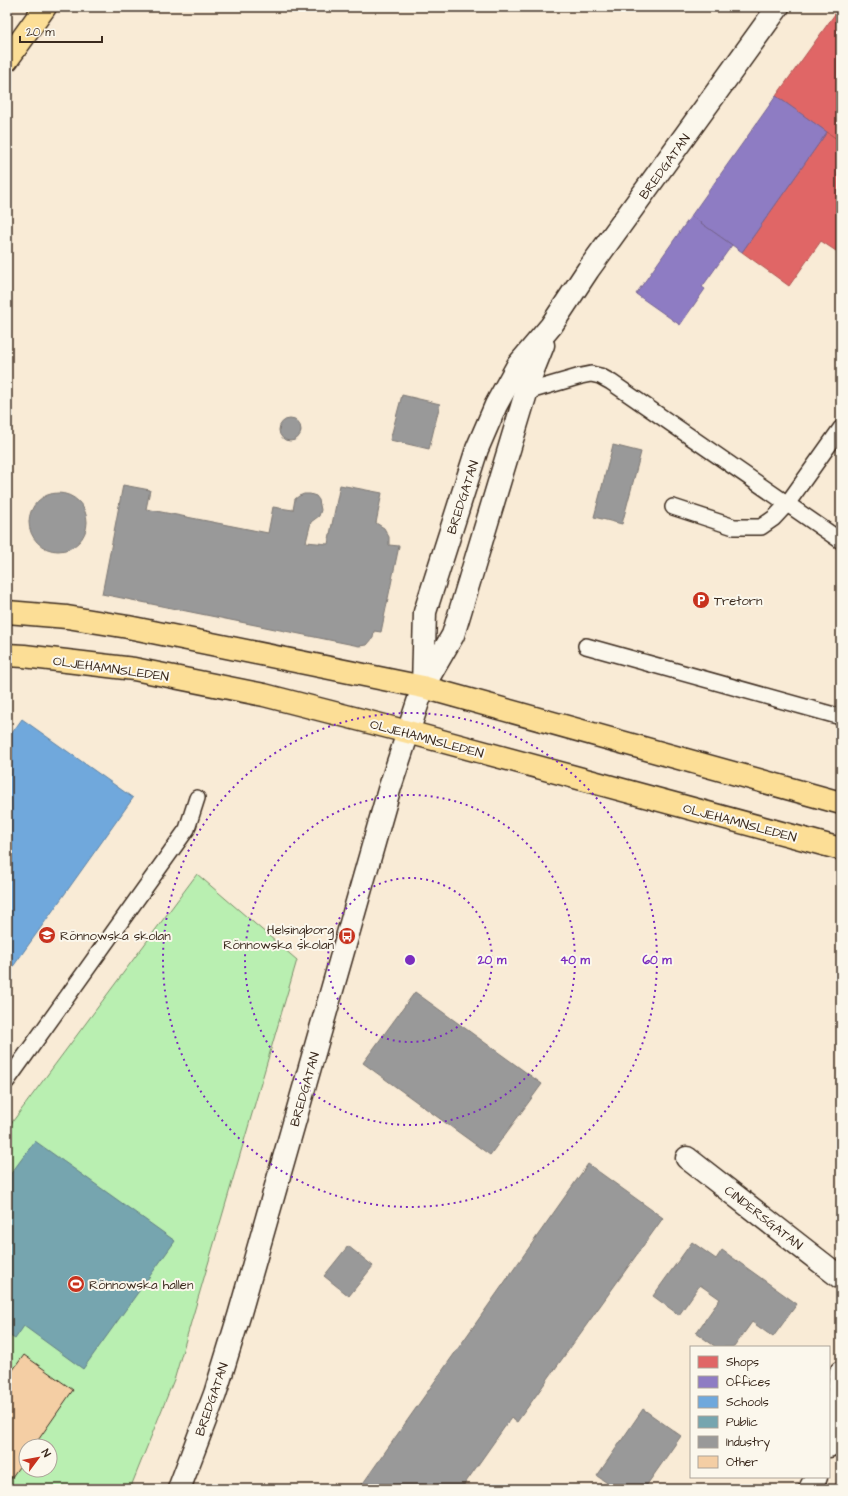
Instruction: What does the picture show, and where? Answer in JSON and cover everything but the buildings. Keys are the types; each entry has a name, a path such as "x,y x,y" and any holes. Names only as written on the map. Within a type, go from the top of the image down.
{"highway":[{"path":"7,60 45,7"},
{"path":"7,612 67,617 128,627 423,687 841,802"},
{"name":"OLJEHAMNSLEDEN","path":"7,655 134,669 235,688 408,732 841,849"}],"street":[{"name":"BREDGATAN","path":"423,687 425,612 477,449 496,405 518,365 551,326 588,270 778,7"},
{"name":"BREDGATAN","path":"179,1489 214,1394 239,1316 387,796 423,687 453,635 532,370 551,326"},
{"name":"CINDERSGATAN","path":"687,1158 841,1278"},
{"path":"830,1444 841,1372"},
{"path":"810,1489 816,1478"}],"lane":[{"path":"526,392 581,376 591,374 600,376 611,382 841,541"},
{"path":"673,506 734,527 761,527 774,518 787,504 841,428"},
{"path":"586,646 841,717"},
{"path":"7,1081 187,830 197,798"}],"green space":[{"path":"197,874 297,960 175,1377 130,1489 7,1489 7,1129"}],"place":[{"name":"Tretorn","path":"701,600"},
{"name":"Rönnowska skolan","path":"47,935"},
{"name":"Helsingborg Rönnowska skolan","path":"347,936"},
{"name":"Rönnowska hallen","path":"76,1284"}]}
